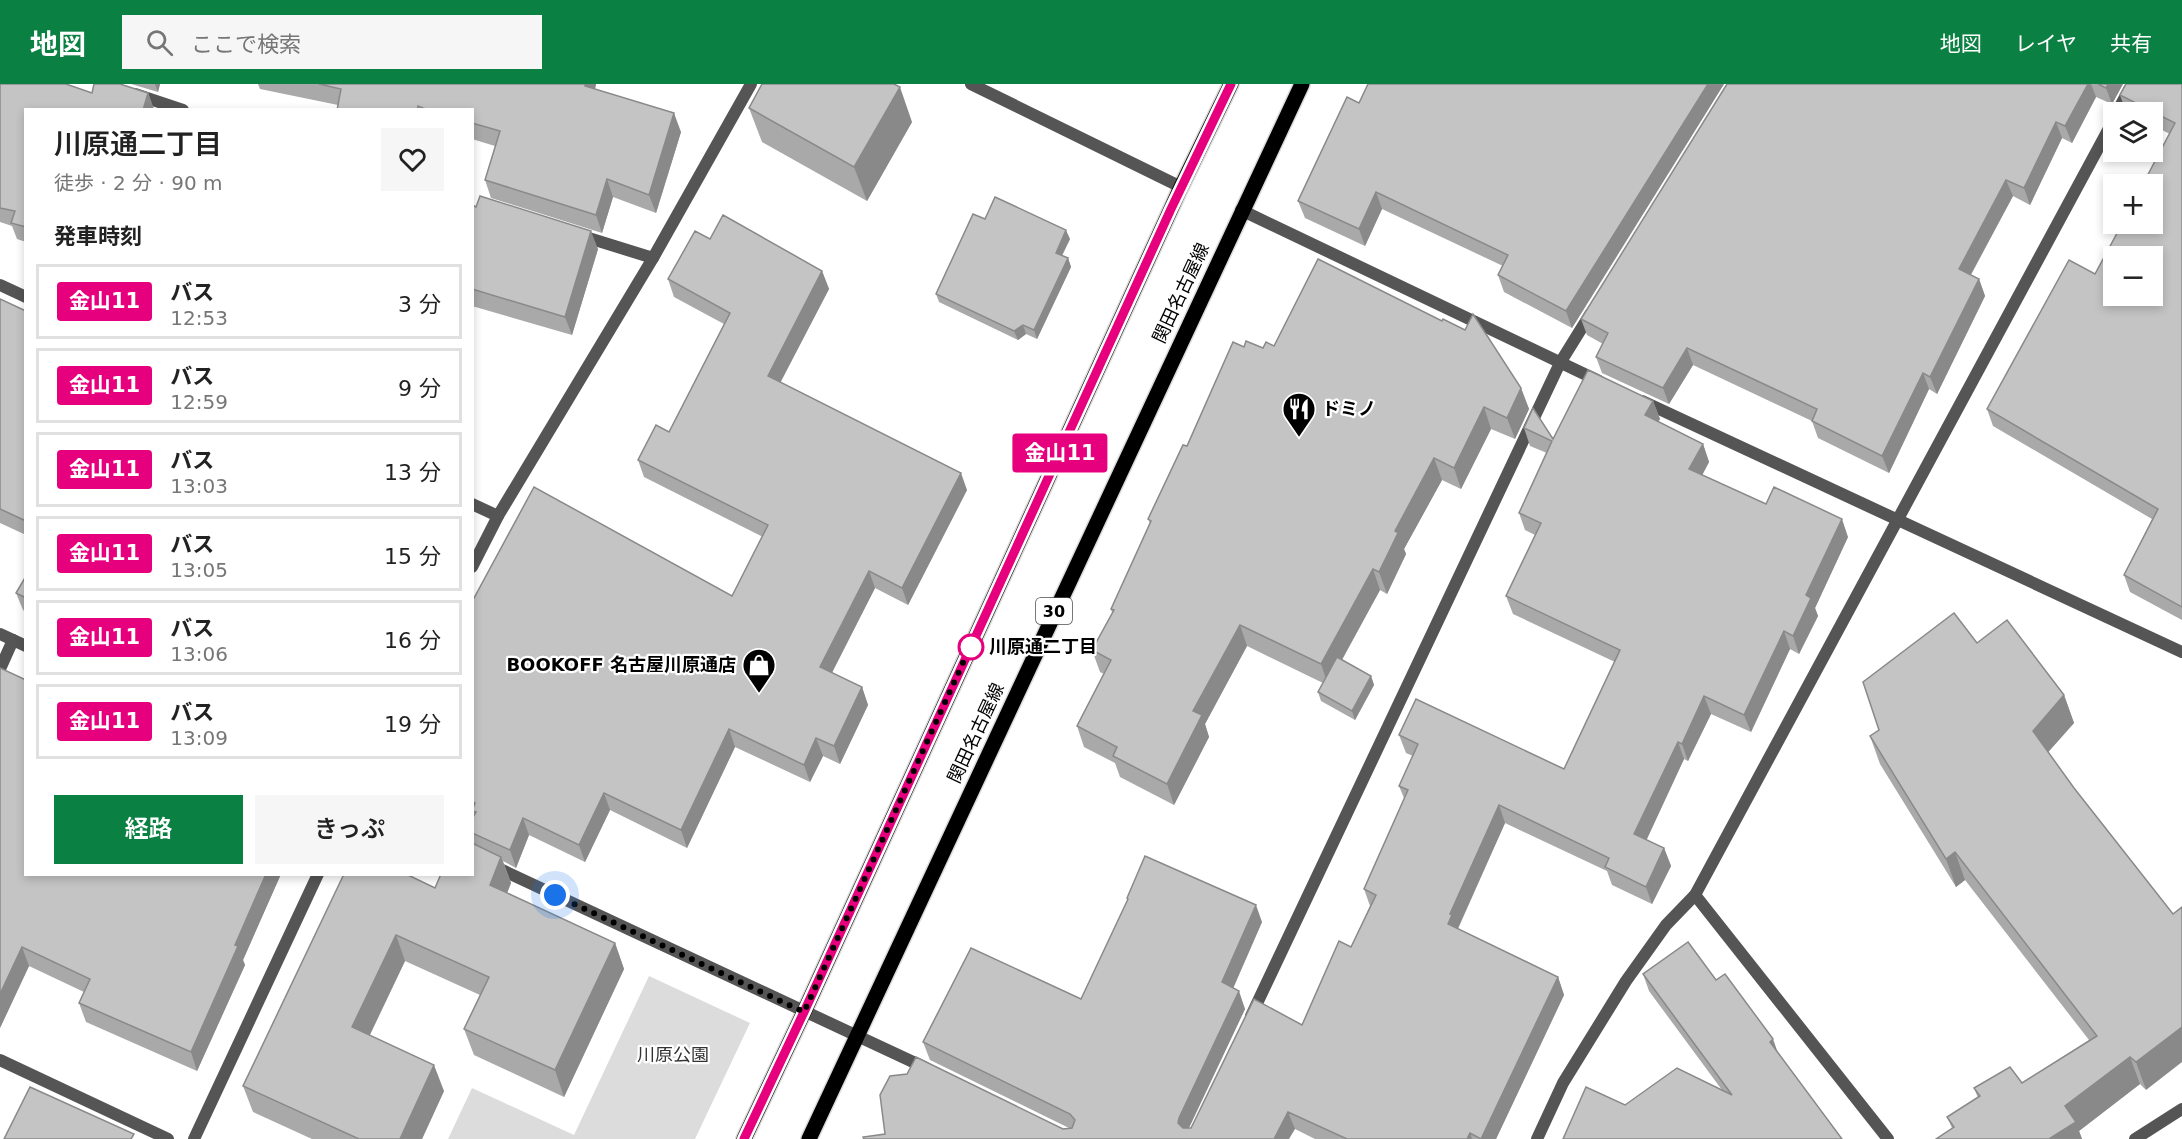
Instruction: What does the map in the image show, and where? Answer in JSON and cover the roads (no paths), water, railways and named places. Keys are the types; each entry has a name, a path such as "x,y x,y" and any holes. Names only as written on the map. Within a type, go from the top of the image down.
{"main road":[{"path":"744,1139 1181,188 1231,84"},
{"name":"関田名古屋線","path":"809,1139 1241,210 1302,84"}],"street":[{"path":"474,563 498,516 653,258 751,84"},
{"path":"971,84 1181,188"},
{"path":"2122,102 2132,84"},
{"path":"122,90 177,108"},
{"path":"1537,1139 1563,1083 1626,981 1666,925 1695,895 2103,140"},
{"path":"1241,210 1613,388"},
{"path":"563,230 653,258"},
{"path":"0,285 24,296"},
{"path":"1244,1031 1560,363 1597,303"},
{"path":"1634,398 2182,652"},
{"path":"474,505 498,516"},
{"path":"0,634 24,645"},
{"path":"0,669 13,640"},
{"path":"474,857 939,1074"},
{"path":"194,1139 317,876"},
{"path":"1695,895 1888,1139"},
{"path":"0,1060 168,1139"},
{"path":"2136,1139 2182,1108"}],"place":[{"name":"ドミノ","path":"1299,438"},
{"name":"川原通二丁目","path":"971,647"},
{"name":"BOOKOFF 名古屋川原通店","path":"759,694"}],"park label":[{"name":"川原公園","path":"673,1055"}]}
